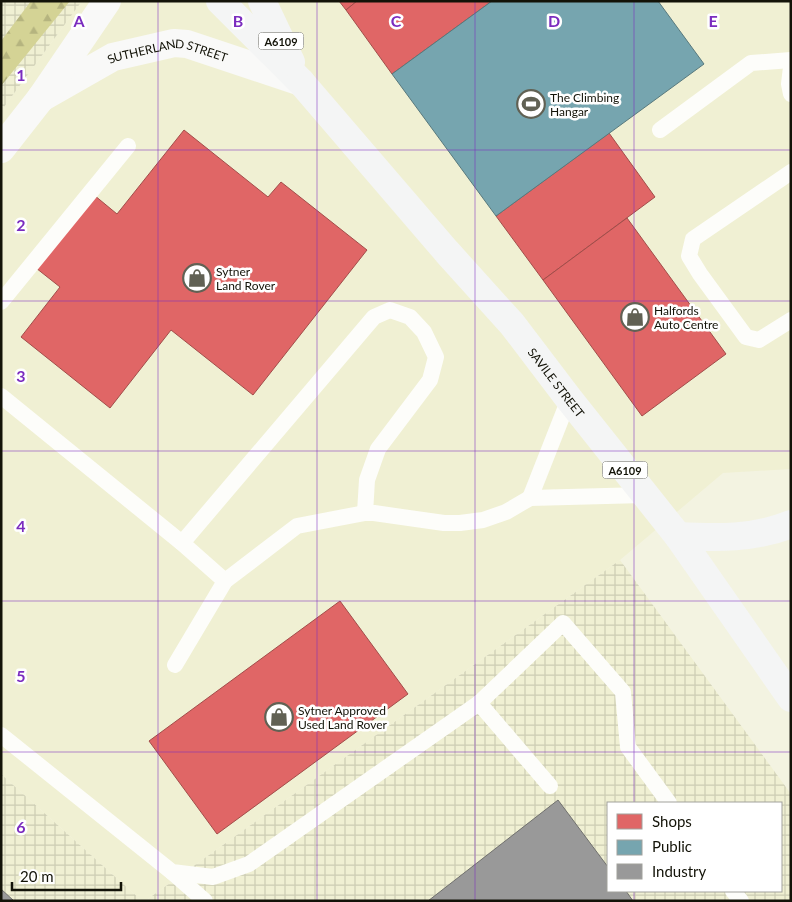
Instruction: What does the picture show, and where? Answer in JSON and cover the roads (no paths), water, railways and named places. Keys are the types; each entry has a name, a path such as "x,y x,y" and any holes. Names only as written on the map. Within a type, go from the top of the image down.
{"main road":[{"name":"SUTHERLAND STREET","path":"1,149 41,98 108,1"},
{"name":"SAVILE STREET","path":"220,1 301,82 447,252 512,324 678,536 791,698"},
{"name":"SAVILE STREET","path":"262,1 301,82"},
{"name":"SUTHERLAND STREET","path":"41,98 112,57 174,43 187,44 301,82"},
{"path":"678,536 717,538 746,536 773,531 791,524"}],"lane":[{"path":"660,130 751,63 791,60"},
{"path":"791,67 791,94"},
{"path":"1,302 128,146"},
{"path":"791,172 693,239 689,256 746,337 759,340 791,320"},
{"path":"182,543 374,317 390,310 410,317 424,332 436,357 430,380 378,449 367,480 365,513"},
{"path":"1,396 182,543 225,581"},
{"path":"530,498 569,399"},
{"path":"175,665 225,581 297,526 365,513 386,514 444,523 472,522 506,512 530,498 644,495"},
{"path":"172,872 213,877 249,864 479,703 563,623 623,692 628,747 668,802"},
{"path":"479,703 550,786"},
{"path":"1,735 206,901"}],"place":[{"name":"The Climbing Hangar","path":"531,104"},
{"name":"Sytner Land Rover","path":"197,278"},
{"name":"Halfords Auto Centre","path":"635,317"},
{"name":"Sytner Approved Used Land Rover","path":"279,717"}]}
